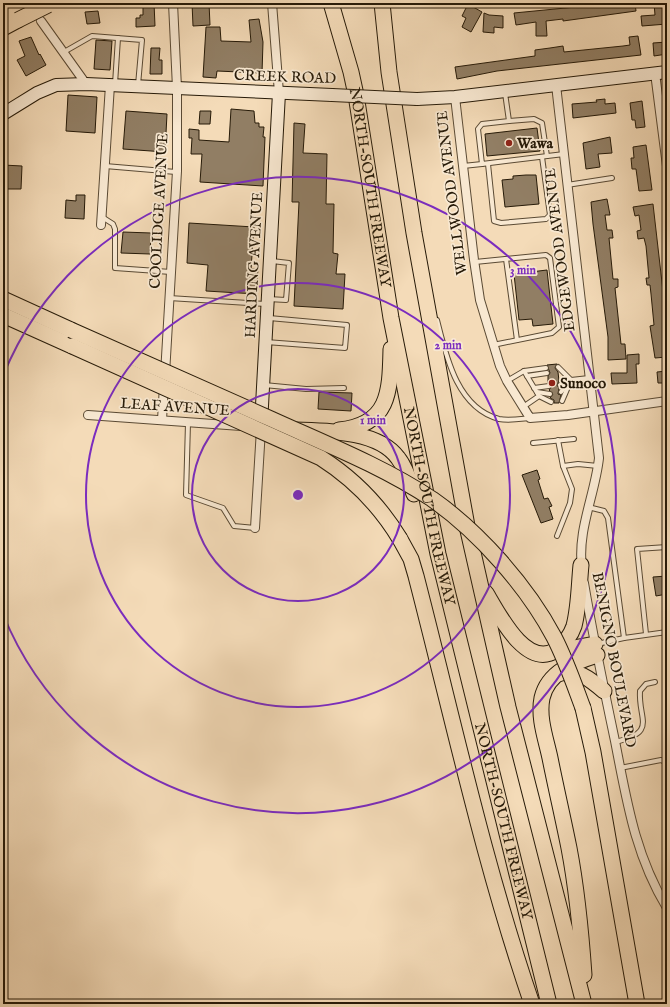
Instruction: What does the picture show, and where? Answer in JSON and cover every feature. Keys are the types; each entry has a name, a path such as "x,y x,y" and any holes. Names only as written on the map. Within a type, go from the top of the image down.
{"highway":[{"name":"NORTH-SOUTH FREEWAY","path":"331,3 351,72 356,95 391,318 438,554 548,1004"},
{"path":"382,3 390,72 414,233 435,358 478,578 508,707 585,1004"},
{"path":"3,28 13,11 50,4"},
{"path":"3,299 362,460 410,485 444,508 490,552 530,599 554,638 570,672 583,708 591,742 637,1004"},
{"path":"3,315 321,458 360,487 383,513 411,559 490,869 509,935 532,1004"},
{"path":"323,431 346,429 361,425 374,418 383,407 390,387 391,318"},
{"path":"261,428 323,431 373,439 387,446 397,456 405,470 438,554"},
{"path":"552,652 566,641 574,627 578,607 581,565"},
{"path":"478,578 494,606 518,642 536,652 596,650"},
{"path":"585,1004 580,919 569,849 542,718 542,698 548,684 556,675 571,664 596,650"},
{"path":"556,675 572,671 578,673 604,691"}],"main road":[{"name":"CREEK ROAD","path":"3,114 36,93 56,85 86,84 138,86 417,99 455,97 661,72"},
{"name":"HARDING AVENUE","path":"261,428 279,93"}],"street":[{"name":"COOLIDGE AVENUE","path":"162,420 176,172 177,88 172,3"},
{"name":"HARDING AVENUE","path":"272,3 279,93"},
{"path":"41,21 86,84"},
{"path":"661,72 667,166"},
{"path":"102,221 112,85"},
{"name":"EDGEWOOD AVENUE","path":"556,85 593,411"},
{"name":"WELLWOOD AVENUE","path":"455,97 474,262 480,300 492,345 507,381 530,418"},
{"path":"530,418 667,401"},
{"name":"BENIGNO BOULEVARD","path":"593,411 598,440 598,466 582,532 581,565 604,691 633,830 642,859 655,888 666,905"},
{"name":"LEAF AVENUE","path":"88,415 261,428"},
{"name":"HARDING AVENUE","path":"255,528 261,428"}],"lane":[{"path":"64,52 92,36 142,40 138,86"},
{"path":"112,85 118,38"},
{"path":"504,91 509,121"},
{"path":"482,164 478,130 482,124 534,119 542,123 547,156"},
{"path":"463,166 564,154"},
{"path":"488,164 494,221 501,224 546,219 550,215 542,157"},
{"path":"105,166 176,172"},
{"path":"567,185 612,178"},
{"path":"102,221 113,224 115,229 115,268 171,272"},
{"path":"414,233 432,302"},
{"path":"474,262 546,255 550,258 559,328 552,333 492,345"},
{"path":"506,259 517,340"},
{"path":"169,298 268,301 286,300 289,263 270,261"},
{"path":"266,342 345,348 347,325 267,318"},
{"path":"436,318 447,356 455,376 471,401 484,412 500,419 530,418"},
{"path":"558,370 571,380"},
{"path":"507,381 524,371 547,371 527,376"},
{"path":"524,371 538,394 551,402"},
{"path":"560,385 571,380 589,378"},
{"path":"561,392 571,380"},
{"path":"562,401 571,380"},
{"path":"263,385 306,389 344,388"},
{"path":"534,388 549,386"},
{"path":"524,407 538,394 550,394"},
{"path":"188,422 186,495 223,508 234,526 255,528"},
{"path":"533,443 574,439"},
{"path":"557,536 572,494 572,489 563,466 558,440"},
{"path":"563,466 578,464 598,466"},
{"path":"588,506 604,511 608,518 624,638"},
{"path":"646,634 637,549 667,547"},
{"path":"596,650 624,638 667,632"},
{"path":"615,742 632,737 640,730 644,721 640,691 646,684 655,682"},
{"path":"620,768 661,760 667,763"}],"building":[{"path":"143,3 154,3 155,26 136,27 136,18 140,18 140,15 143,15"},
{"path":"192,3 209,3 210,25 193,26"},
{"path":"617,3 635,3 636,11 563,21 563,19 546,21 547,36 536,36 536,22 516,25 514,13"},
{"path":"654,3 667,3 667,24 642,26 641,16 655,15"},
{"path":"468,4 482,12 471,32 462,27 466,18 462,16"},
{"path":"98,11 100,23 87,24 85,12"},
{"path":"484,13 503,16 503,28 494,27 494,33 483,32"},
{"path":"259,19 263,42 262,73 217,71 216,78 203,77 206,27 220,27 221,41 251,42 249,20"},
{"path":"638,36 641,55 497,71 457,79 455,67 535,56 535,50 563,46 564,52 630,45 629,37"},
{"path":"31,37 39,55 40,54 46,65 26,76 17,60 25,56 19,41"},
{"path":"96,40 112,41 110,70 94,69"},
{"path":"667,42 667,54 654,56 653,43"},
{"path":"151,48 160,48 159,60 162,60 162,74 150,74"},
{"path":"68,95 97,97 95,133 66,131"},
{"path":"605,99 605,104 615,103 616,113 573,118 572,104 597,102 596,100"},
{"path":"642,101 645,127 636,128 635,120 632,120 630,103"},
{"path":"231,109 254,111 255,123 259,123 259,127 264,127 263,186 200,182 202,154 191,154 192,138 189,138 189,129 199,130 199,140 229,142"},
{"path":"126,111 167,114 165,152 123,149"},
{"path":"200,111 211,111 210,124 199,124"},
{"path":"294,123 305,124 303,153 327,154 326,204 334,204 333,253 338,254 336,274 345,274 343,309 294,306 299,202 292,202"},
{"path":"537,128 540,151 487,156 485,134"},
{"path":"610,137 612,153 598,154 600,167 586,169 583,143"},
{"path":"646,145 652,190 639,191 636,169 632,169 631,158 634,158 633,147"},
{"path":"3,165 22,166 21,189 3,189"},
{"path":"536,175 539,204 505,207 502,180 513,179 513,176"},
{"path":"76,195 85,195 84,219 65,218 66,200 76,201"},
{"path":"607,199 610,215 605,215 607,230 612,230 613,238 609,238 613,279 618,279 618,287 615,288 621,344 625,344 626,359 608,360 608,337 591,202"},
{"path":"653,204 664,300 666,300 667,314 667,357 655,358 650,326 654,325 650,285 647,285 646,278 649,278 646,246 644,238 638,239 637,231 641,230 639,215 635,216 633,207"},
{"path":"189,223 254,227 251,269 258,269 256,294 206,291 208,265 187,263"},
{"path":"123,232 151,233 150,254 121,253"},
{"path":"547,270 553,324 533,326 532,319 519,320 514,274"},
{"path":"639,354 639,364 636,364 637,383 612,384 611,373 627,373 627,355"},
{"path":"557,364 555,368 558,372 558,394 561,395 559,403 554,403 554,400 550,398 553,394 549,390 552,386 548,383 548,376 550,373 547,365"},
{"path":"667,371 667,383 658,383 657,372"},
{"path":"319,392 352,393 351,411 318,409"},
{"path":"537,470 540,479 538,480 544,499 548,498 552,506 549,507 553,519 541,523 522,475"},
{"path":"667,576 667,594 656,596 653,577"}],"place":[{"name":"Wawa","path":"509,143"},
{"name":"Sunoco","path":"552,383"}]}
